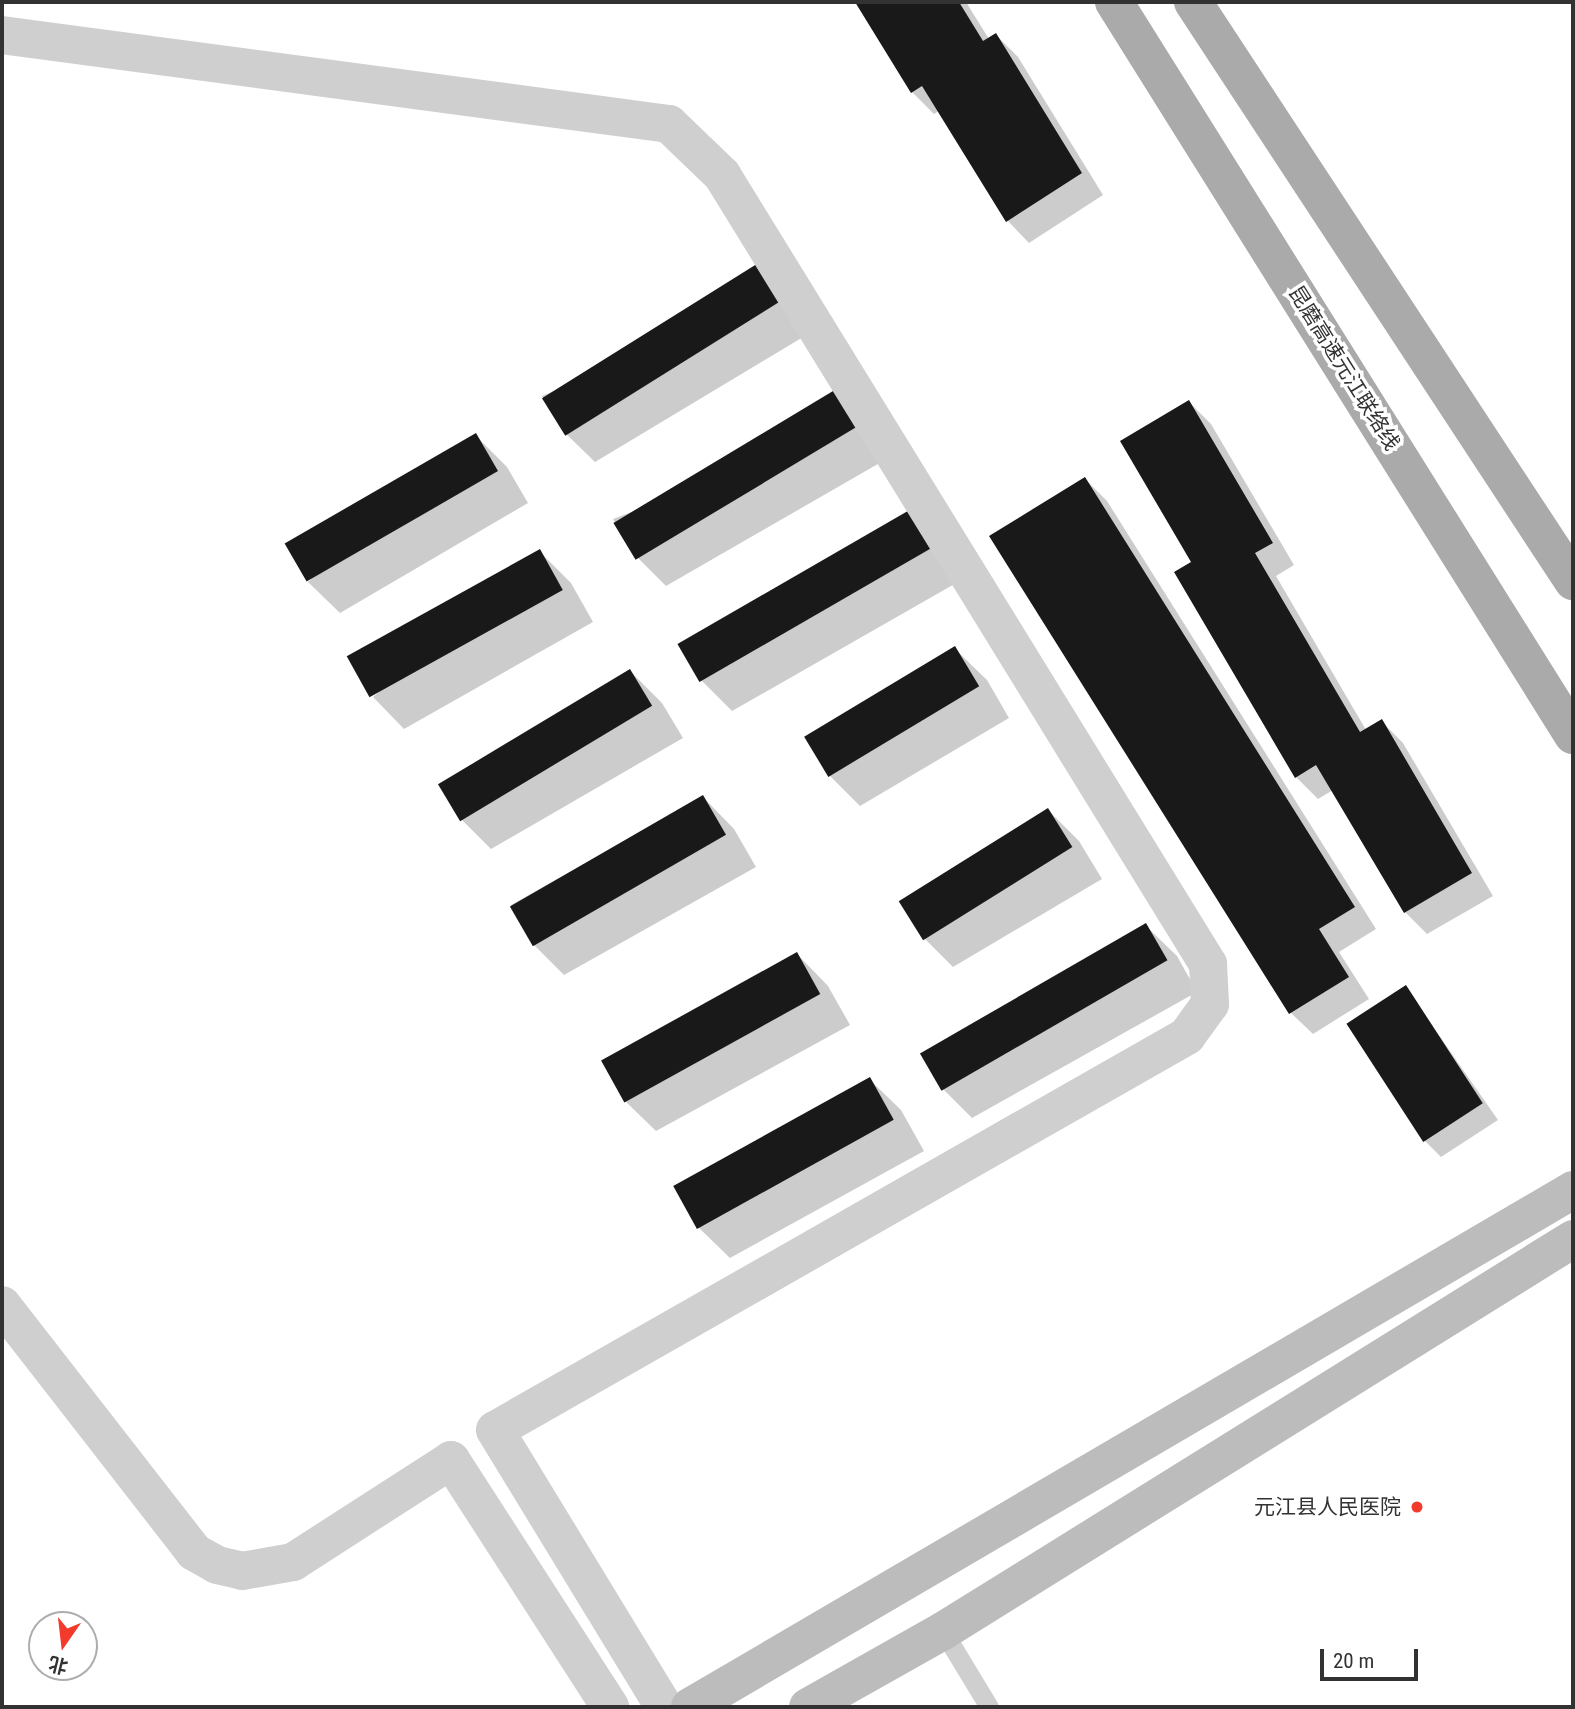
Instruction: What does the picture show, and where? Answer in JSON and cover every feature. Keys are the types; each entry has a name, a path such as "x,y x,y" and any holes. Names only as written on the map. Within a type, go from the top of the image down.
{"main road":[{"name":"昆磨高速元江联络线","path":"1114,2 1573,735"},
{"path":"1193,2 1573,581"},
{"path":"690,1707 1573,1190"},
{"path":"808,1707 943,1632 1573,1239"}],"street":[{"path":"2,36 669,124 722,175 1208,964 1210,1004 1187,1036 495,1430 664,1707"},
{"path":"2,1305 194,1552 217,1565 255,1571 293,1562 451,1460 610,1707"}],"lane":[{"path":"943,1632 989,1707"}],"building":[{"path":"855,2 959,2 983,41 996,33 1082,173 1006,222 922,86 911,93"},
{"path":"765,259 788,296 565,436 542,398"},
{"path":"838,388 860,425 636,560 613,523"},
{"path":"1189,400 1273,543 1255,553 1360,732 1382,719 1472,873 1404,913 1316,765 1295,778 1174,572 1191,562 1120,441"},
{"path":"476,433 498,471 307,582 285,544"},
{"path":"1085,477 1355,907 1319,929 1349,977 1289,1014 989,536"},
{"path":"913,508 935,546 699,682 677,644"},
{"path":"540,549 563,590 369,697 347,656"},
{"path":"955,646 979,686 828,777 804,737"},
{"path":"630,669 652,706 460,821 438,784"},
{"path":"703,795 726,835 533,946 510,907"},
{"path":"1048,808 1072,847 923,940 899,901"},
{"path":"1146,923 1168,960 941,1091 920,1054"},
{"path":"797,952 820,994 624,1103 601,1061"},
{"path":"1406,985 1483,1103 1423,1142 1346,1024"},
{"path":"870,1077 894,1120 697,1229 673,1186"}],"place":[{"name":"元江县人民医院","path":"1417,1507"}]}
